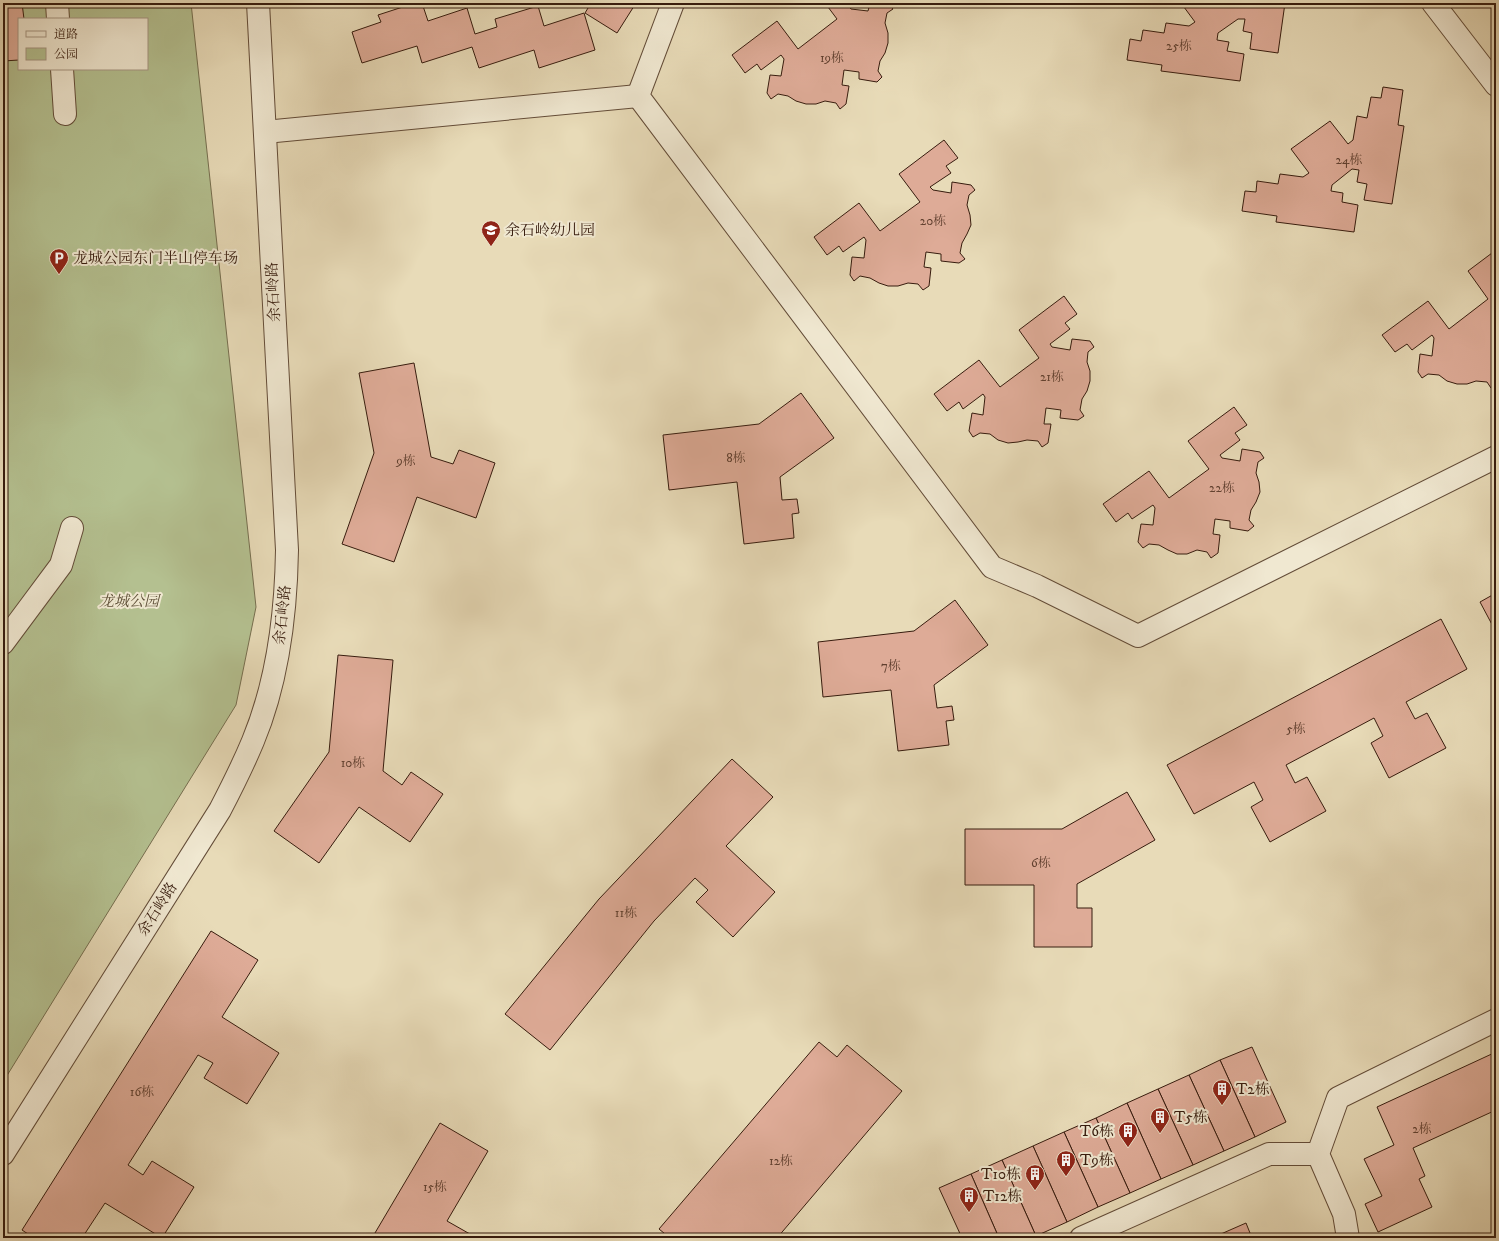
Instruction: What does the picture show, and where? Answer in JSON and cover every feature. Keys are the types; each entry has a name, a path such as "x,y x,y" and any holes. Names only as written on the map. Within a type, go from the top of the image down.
{"street":[{"path":"57,3 58,18"},
{"name":"余石岭路","path":"3,1154 220,810 238,775 253,740 268,696 276,666 283,628 287,550 258,3"},
{"path":"638,96 673,3"},
{"path":"1433,3 1495,81"},
{"path":"62,70 65,114"},
{"path":"265,132 638,96"},
{"path":"638,96 992,567 1037,586 1138,636 1496,457"},
{"path":"3,643 61,565 72,528"},
{"path":"1348,1238 1344,1214 1318,1154 1338,1098 1496,1020"},
{"path":"1081,1238 1269,1154 1318,1154"}],"green space":[{"name":"龙城公园","path":"3,3 191,3 256,607 236,705 3,1082"}],"building":[{"path":"3,3 22,3 24,18 18,18 18,60 3,61"},
{"path":"415,3 422,3 428,21 467,8 475,34 497,27 495,19 538,6 544,26 584,13 595,50 539,68 534,50 479,68 472,47 422,63 417,46 362,63 352,32 381,22 378,15"},
{"path":"591,3 636,3 617,33 585,13"},
{"path":"825,3 852,3 848,5 851,9 868,11 870,3 888,3 893,9 887,13 885,23 888,33 888,43 885,53 880,61 878,71 882,77 877,82 859,79 859,72 844,70 842,85 849,86 846,104 840,109 836,103 825,101 816,104 806,104 796,101 788,96 778,94 771,99 767,93 770,75 781,76 784,59 781,55 761,70 757,64 745,73 732,55 777,21 798,49 837,19"},
{"path":"1181,3 1285,3 1278,53 1250,49 1252,33 1243,31 1245,19 1238,19 1218,33 1217,40 1229,42 1227,51 1244,54 1240,81 1161,71 1162,65 1127,60 1130,39 1141,41 1143,30 1164,33 1166,23 1189,26 1195,22"},
{"path":"1383,87 1403,90 1398,125 1404,126 1392,204 1364,200 1367,184 1357,182 1359,170 1352,169 1332,185 1331,191 1343,193 1342,202 1358,205 1354,232 1276,222 1277,216 1242,211 1245,191 1256,192 1257,181 1278,184 1280,174 1303,177 1309,173 1291,149 1330,121 1348,144 1353,140 1357,116 1367,118 1371,97 1381,98"},
{"path":"944,140 958,158 946,166 951,173 930,187 933,190 951,193 952,182 971,185 975,190 969,195 967,205 971,225 962,243 960,253 965,259 959,263 941,261 941,254 926,252 924,267 931,268 929,286 923,290 918,284 908,283 898,286 888,286 870,278 860,276 854,281 850,275 852,257 864,258 866,240 864,237 843,252 839,246 827,255 814,237 859,203 880,231 920,202 899,174"},
{"path":"1496,250 1496,349 1492,364 1496,365 1496,385 1491,388 1487,382 1476,381 1467,384 1457,384 1447,381 1439,375 1428,374 1422,378 1418,372 1420,354 1432,356 1434,338 1432,335 1412,350 1407,344 1395,352 1382,335 1428,301 1449,329 1488,299 1468,271"},
{"path":"1064,296 1077,314 1065,323 1070,329 1050,344 1052,347 1070,350 1072,339 1090,341 1094,347 1088,352 1087,362 1090,371 1090,381 1087,391 1082,399 1080,410 1084,416 1078,420 1060,418 1061,410 1046,408 1044,424 1051,424 1048,443 1042,447 1038,441 1027,440 1008,443 998,440 990,434 980,433 973,437 969,431 972,413 983,415 985,397 983,394 963,409 959,402 947,411 934,394 979,360 1000,387 1039,358 1019,330"},
{"path":"414,363 431,457 453,464 459,450 495,463 476,518 417,497 394,562 342,544 374,453 359,373"},
{"path":"801,393 834,438 780,477 782,500 797,499 799,513 792,514 794,538 744,544 737,482 669,490 663,435 759,424"},
{"path":"1234,407 1247,425 1235,433 1240,440 1220,455 1222,458 1240,461 1242,449 1260,452 1264,458 1258,462 1256,473 1260,492 1251,510 1249,520 1254,526 1248,531 1230,528 1230,521 1215,519 1213,534 1220,535 1218,553 1211,558 1207,552 1197,550 1187,554 1177,554 1159,545 1149,544 1143,548 1138,542 1141,524 1153,525 1155,508 1153,505 1132,519 1128,513 1116,522 1103,504 1149,471 1169,498 1209,469 1188,441"},
{"path":"1496,593 1496,632 1480,602"},
{"path":"955,600 988,645 934,685 937,708 952,706 954,720 946,721 949,745 898,751 891,690 823,697 818,642 914,631"},
{"path":"1441,619 1467,669 1406,702 1415,719 1427,713 1446,748 1389,778 1371,743 1383,736 1374,718 1286,765 1295,783 1307,777 1326,811 1270,842 1251,807 1263,800 1254,782 1194,814 1167,765"},
{"path":"338,655 393,660 383,771 402,785 411,772 443,794 410,842 359,807 319,863 274,831 329,752"},
{"path":"732,759 773,797 726,846 775,892 733,937 696,902 708,890 695,878 654,921 550,1050 505,1014 599,899"},
{"path":"1127,792 1155,840 1077,884 1077,908 1092,908 1092,947 1034,947 1034,885 965,885 965,829 1062,829"},
{"path":"211,931 258,960 222,1017 279,1053 247,1104 204,1078 213,1063 198,1055 128,1165 143,1175 152,1161 194,1187 162,1238 105,1203 82,1238 34,1238 22,1230"},
{"path":"819,1042 837,1057 847,1045 902,1091 777,1238 670,1238 659,1229"},
{"path":"1252,1047 1286,1122 1255,1137 1220,1060"},
{"path":"1496,1052 1496,1110 1413,1148 1425,1176 1419,1179 1432,1207 1378,1232 1365,1204 1382,1196 1364,1159 1394,1145 1377,1107"},
{"name":"T2栋","path":"1220,1060 1255,1137 1224,1151 1189,1075"},
{"path":"1189,1075 1224,1151 1193,1165 1158,1089"},
{"name":"T5栋","path":"1158,1089 1193,1165 1161,1179 1127,1103"},
{"name":"T6栋","path":"1127,1103 1161,1179 1130,1193 1096,1118"},
{"path":"1096,1118 1130,1193 1098,1207 1064,1132"},
{"path":"440,1123 488,1151 447,1221 477,1238 372,1238"},
{"name":"T9栋","path":"1064,1132 1098,1207 1067,1222 1033,1146"},
{"name":"T10栋","path":"1033,1146 1067,1222 1036,1236 1002,1160"},
{"path":"1002,1160 1036,1236 1031,1238 999,1238 971,1174"},
{"name":"T12栋","path":"971,1174 999,1238 962,1238 939,1188"},
{"path":"1246,1223 1252,1238 1214,1237"}],"place":[{"name":"余石岭幼儿园","path":"491,247"},
{"name":"龙城公园东门半山停车场","path":"59,275"},
{"name":"T2栋","path":"1222,1106"},
{"name":"T5栋","path":"1160,1134"},
{"name":"T6栋","path":"1128,1148"},
{"name":"T9栋","path":"1066,1177"},
{"name":"T10栋","path":"1035,1191"},
{"name":"T12栋","path":"969,1213"}]}
